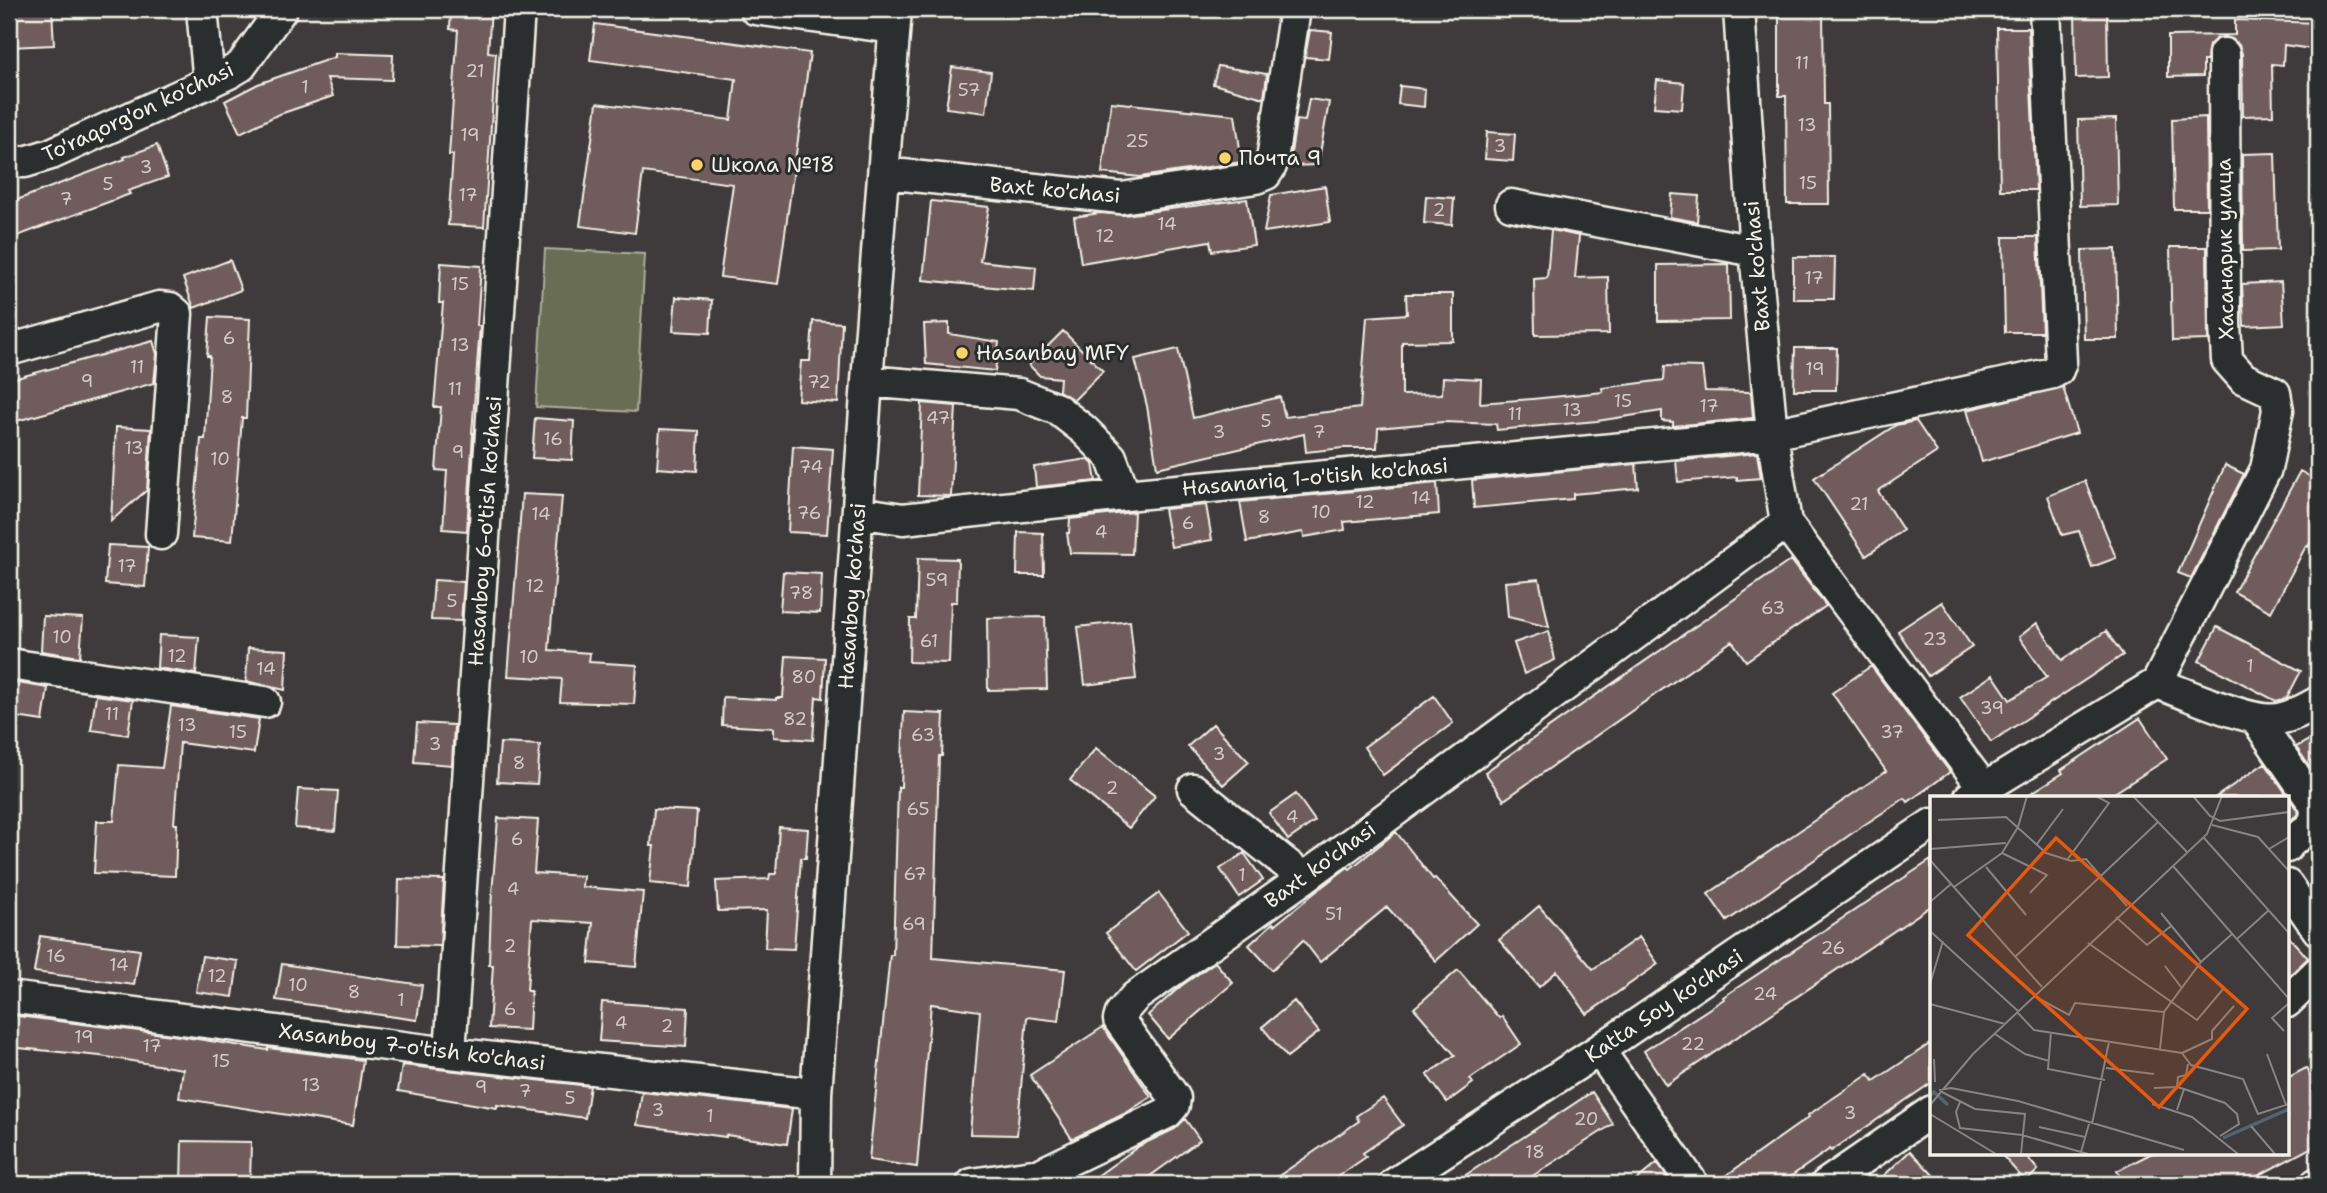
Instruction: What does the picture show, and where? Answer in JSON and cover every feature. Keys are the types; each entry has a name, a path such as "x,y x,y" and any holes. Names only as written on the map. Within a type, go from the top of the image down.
{"street":[{"path":"201,9 209,83"},
{"name":"To'raqorg'on ko'chasi","path":"9,162 25,162 51,154 241,66 282,9"},
{"name":"Hasanboy 6-o'tish ko'chasi","path":"450,1053 519,9"},
{"path":"755,9 895,18"},
{"name":"Baxt ko'chasi","path":"884,173 1121,198 1256,178 1266,174 1271,166 1295,9"},
{"name":"Baxt ko'chasi","path":"1739,9 1755,251 1772,434 1786,523 1977,793"},
{"path":"1772,434 2058,370 2061,362 2045,9"},
{"name":"Hasanboy ko'chasi","path":"815,1184 816,1094 895,18"},
{"name":"Хасанарик улица","path":"2157,683 2266,469 2278,410 2275,393 2243,378 2227,360 2224,54"},
{"path":"1511,205 1755,251"},
{"path":"9,351 159,307 170,308 177,314 161,534"},
{"path":"867,381 1019,394 1057,409 1084,430 1111,457 1125,495"},
{"name":"Hasanariq 1-o'tish ko'chasi","path":"858,512 903,519 1125,495 1772,434"},
{"name":"Baxt ko'chasi","path":"972,1184 1040,1174 1167,1113 1174,1105 1175,1098 1119,1020 1121,1013 1135,997 1304,878 1786,523"},
{"path":"9,664 265,702"},
{"path":"1977,793 2157,683 2256,719 2275,720 2292,716 2318,702"},
{"path":"2256,719 2315,805 2317,816 2312,826 2288,846"},
{"path":"1193,789 1304,878"},
{"name":"Katta Soy ko'chasi","path":"1394,1184 1599,1050 1930,825"},
{"path":"2288,886 2318,930"},
{"path":"2288,1001 2318,972"},
{"name":"Xasanboy 7-o'tish ko'chasi","path":"9,997 450,1053 816,1094"},
{"path":"1599,1050 1693,1184"},
{"path":"1826,1184 1930,1112"}],"green space":[{"path":"545,249 645,254 636,412 536,407"}],"building":[{"path":"52,9 54,45 9,47 9,11"},
{"path":"451,9 491,9 488,52 496,53 484,227 448,225 453,155 449,155 458,30 450,29"},
{"path":"1779,9 1823,9 1829,204 1787,204 1786,96 1779,96"},
{"path":"2075,9 2107,9 2108,77 2076,78"},
{"path":"2235,20 2318,23 2318,50 2284,45 2283,65 2272,64 2273,115 2243,116 2242,54 2239,45 2232,39 2223,37 2209,45 2207,61 2203,61 2203,76 2168,77 2168,36 2235,35"},
{"path":"595,24 810,53 778,284 720,277 733,184 643,172 635,233 580,226 597,103 731,120 736,79 590,60"},
{"path":"1997,28 2028,28 2036,190 2000,190"},
{"path":"1310,30 1332,32 1329,59 1305,57"},
{"path":"335,53 393,55 392,80 327,78 333,96 277,115 240,133 225,101 258,84 335,57"},
{"path":"1218,66 1267,74 1264,98 1213,84"},
{"path":"952,67 991,72 986,113 946,108"},
{"path":"1657,80 1684,83 1682,109 1654,107"},
{"path":"1400,86 1425,89 1424,107 1398,104"},
{"path":"1309,99 1329,102 1318,165 1289,166 1296,120 1305,121"},
{"path":"1111,102 1235,115 1242,162 1140,177 1102,173"},
{"path":"2206,117 2207,209 2174,209 2172,119"},
{"path":"2116,119 2118,205 2080,206 2078,120"},
{"path":"1487,132 1515,134 1513,161 1485,159"},
{"path":"157,145 168,177 12,238 9,229 9,203"},
{"path":"2275,153 2278,250 2243,251 2242,154"},
{"path":"1325,186 1330,222 1264,232 1271,195"},
{"path":"1672,194 1699,196 1697,222 1670,217"},
{"path":"1426,196 1454,198 1452,225 1424,223"},
{"path":"1247,199 1254,245 1212,251 1210,241 1081,263 1074,217 1100,213 1124,215"},
{"path":"931,201 989,207 980,261 1036,267 1034,291 923,280"},
{"path":"1551,230 1579,236 1575,278 1608,277 1609,334 1535,335 1534,279 1547,278"},
{"path":"2003,237 2038,237 2042,332 2005,332"},
{"path":"2170,247 2207,247 2208,340 2172,341"},
{"path":"2116,249 2118,339 2084,339 2082,250"},
{"path":"1793,257 1835,257 1834,299 1793,299"},
{"path":"230,260 241,290 194,308 183,278"},
{"path":"441,263 481,266 477,326 480,326 467,531 443,529 447,471 436,470 441,407 434,407 443,303 439,303"},
{"path":"1729,264 1730,320 1658,321 1658,265"},
{"path":"2281,282 2284,324 2244,326 2242,284"},
{"path":"1406,294 1453,294 1453,341 1402,342 1402,395 1442,394 1443,377 1481,379 1480,403 1532,399 1603,392 1602,388 1664,380 1665,366 1702,367 1705,391 1751,392 1753,418 1673,426 1673,422 1662,421 1662,411 1597,421 1497,430 1496,424 1443,422 1378,428 1377,448 1306,452 1304,434 1157,468 1147,406 1135,359 1178,349 1193,418 1280,397 1285,417 1360,408 1367,317 1407,314"},
{"path":"676,297 712,300 710,333 673,331"},
{"path":"210,317 250,319 246,418 242,418 232,541 192,538 201,439 205,439"},
{"path":"813,321 842,323 838,403 798,400 801,361 810,361"},
{"name":"Hasanbay MFY","path":"949,323 949,334 999,342 995,371 926,364 924,324"},
{"path":"1063,331 1103,371 1074,400 1059,391 1060,378 1040,376 1029,365"},
{"path":"153,341 157,354 154,383 13,422 9,407 9,380"},
{"path":"1795,348 1837,348 1836,390 1794,390"},
{"path":"2063,387 2077,433 1982,462 1967,410"},
{"path":"922,403 956,406 951,496 918,495"},
{"path":"535,418 574,421 572,460 532,458"},
{"path":"1916,421 1937,452 1878,491 1903,530 1866,556 1814,478 1896,425"},
{"path":"116,427 151,429 147,490 111,521"},
{"path":"660,429 699,431 697,471 657,468"},
{"path":"793,446 833,449 827,534 788,532"},
{"path":"1757,453 1761,478 1737,480 1737,477 1678,482 1676,461"},
{"path":"1088,459 1093,464 1096,481 1036,487 1034,467"},
{"path":"1636,464 1638,488 1573,494 1573,499 1474,508 1472,480"},
{"path":"2225,465 2244,474 2191,578 2178,573"},
{"path":"2300,471 2318,481 2318,528 2271,612 2234,592"},
{"path":"2085,481 2116,558 2092,567 2079,531 2062,535 2048,496"},
{"path":"1437,483 1439,514 1344,522 1345,530 1304,537 1303,532 1247,542 1240,502"},
{"path":"522,494 562,496 549,650 590,653 589,662 637,665 634,704 560,702 562,679 508,676"},
{"path":"1206,505 1212,540 1171,547 1164,509"},
{"path":"1134,512 1132,554 1070,553 1067,533 1070,519"},
{"path":"1018,532 1043,533 1044,575 1017,575"},
{"path":"108,545 148,547 145,587 105,584"},
{"path":"918,558 958,559 957,602 951,602 949,663 909,662 910,619 916,619"},
{"path":"1791,560 1826,606 1746,661 1732,641 1504,800 1485,772"},
{"path":"783,572 822,574 820,613 780,611"},
{"path":"1539,579 1549,627 1508,617 1505,582"},
{"path":"434,580 464,582 461,621 431,620"},
{"path":"1942,602 1972,647 1928,676 1898,631"},
{"path":"43,616 83,618 80,657 41,651"},
{"path":"1045,617 1047,689 988,690 987,618"},
{"path":"1130,621 1136,679 1085,685 1078,627"},
{"path":"2037,623 2062,660 2106,631 2123,655 1991,742 1960,697 1993,675 2010,700 2047,677 2019,637"},
{"path":"2217,627 2301,671 2287,698 2276,701 2199,661"},
{"path":"1549,631 1555,660 1524,674 1514,643"},
{"path":"159,635 199,637 196,674 157,668"},
{"path":"248,648 287,650 285,690 246,681"},
{"path":"786,656 825,658 823,698 816,697 813,740 774,737 774,728 722,725 723,697 776,700 783,698"},
{"path":"1871,666 1950,772 1908,802 1905,798 1861,827 1727,921 1708,894 1886,771 1832,693"},
{"path":"11,682 48,688 43,721 9,716"},
{"path":"96,695 133,700 128,735 91,730"},
{"path":"1434,696 1453,723 1383,775 1364,747"},
{"path":"171,706 259,719 254,753 180,743 174,824 177,824 175,876 94,873 97,821 114,821 119,765 162,768"},
{"path":"904,712 944,714 942,756 939,756 933,958 1065,970 1059,1021 1027,1017 1017,1135 970,1134 980,1011 931,1004 917,1167 869,1160 890,955 893,955 898,787 901,787"},
{"path":"2140,718 2167,759 2110,796 2027,796 2063,773 2061,770"},
{"path":"417,723 454,725 452,765 414,762"},
{"path":"1213,724 1249,762 1223,785 1188,746"},
{"path":"2318,735 2318,779 2296,747"},
{"path":"500,743 540,745 537,784 497,782"},
{"path":"1096,748 1155,796 1129,828 1070,780"},
{"path":"2265,763 2288,796 2217,796"},
{"path":"298,789 338,791 335,831 295,828"},
{"path":"1296,794 1315,821 1288,840 1269,813"},
{"path":"2288,796 2298,811 2288,822"},
{"path":"654,809 697,811 691,887 650,883"},
{"path":"498,818 538,820 534,873 583,876 582,887 643,892 636,967 589,963 593,923 532,919 527,991 531,991 529,1030 489,1028 493,965 489,965 491,907"},
{"path":"779,827 808,829 806,858 801,858 794,949 765,948 767,910 718,911 716,881 769,879 770,874 776,874"},
{"path":"1396,832 1433,879 1435,878 1477,924 1436,961 1387,907 1320,962 1303,940 1272,970 1249,945 1273,923 1275,925"},
{"path":"1244,853 1263,880 1239,897 1220,869"},
{"path":"1930,861 1930,907 1666,1085 1644,1051 1724,999 1723,997"},
{"path":"399,879 444,880 440,946 397,945"},
{"path":"1159,893 1188,931 1136,971 1106,933"},
{"path":"1539,906 1593,969 1639,937 1658,964 1587,1014 1557,971 1539,987 1499,940"},
{"path":"40,936 140,950 134,985 34,972"},
{"path":"2288,936 2308,958 2288,977"},
{"path":"202,956 238,961 233,997 196,992"},
{"path":"1215,962 1233,983 1168,1039 1148,1015 1181,986"},
{"path":"282,964 422,985 417,1020 276,1000"},
{"path":"1458,970 1499,1018 1502,1016 1521,1044 1470,1079 1473,1083 1447,1102 1427,1075 1455,1055 1414,1008"},
{"path":"1294,1001 1319,1032 1287,1057 1262,1027"},
{"path":"602,1002 688,1008 686,1047 599,1041"},
{"path":"9,1015 363,1060 353,1125 179,1098 183,1069 100,1056 9,1047"},
{"path":"1103,1027 1151,1097 1126,1113 1072,1139 1030,1075"},
{"path":"1930,1044 1930,1084 1831,1151 1830,1149 1780,1184 1714,1184 1869,1074 1874,1081"},
{"path":"402,1065 590,1086 585,1118 497,1105 497,1108 398,1091"},
{"path":"2306,1068 2318,1092 2318,1144 2243,1184 2124,1184 2117,1171 2150,1154 2288,1154 2288,1077"},
{"path":"642,1092 792,1109 787,1144 637,1125"},
{"path":"1592,1092 1613,1124 1520,1184 1452,1184"},
{"path":"1383,1098 1403,1125 1363,1153 1366,1157 1327,1184 1267,1184 1359,1121 1356,1116"},
{"path":"1185,1119 1200,1140 1139,1184 1086,1184 1139,1146 1175,1129"},
{"path":"182,1141 251,1142 250,1184 181,1184"},
{"path":"1910,1151 1942,1184 1875,1184"},
{"path":"2001,1154 2025,1154 2038,1170 2026,1182"},
{"path":"1657,1163 1672,1184 1632,1184"}],"place":[{"name":"Почта 9","path":"1225,158"},
{"name":"Школа №18","path":"697,165"},
{"name":"Hasanbay MFY","path":"962,353"}]}
